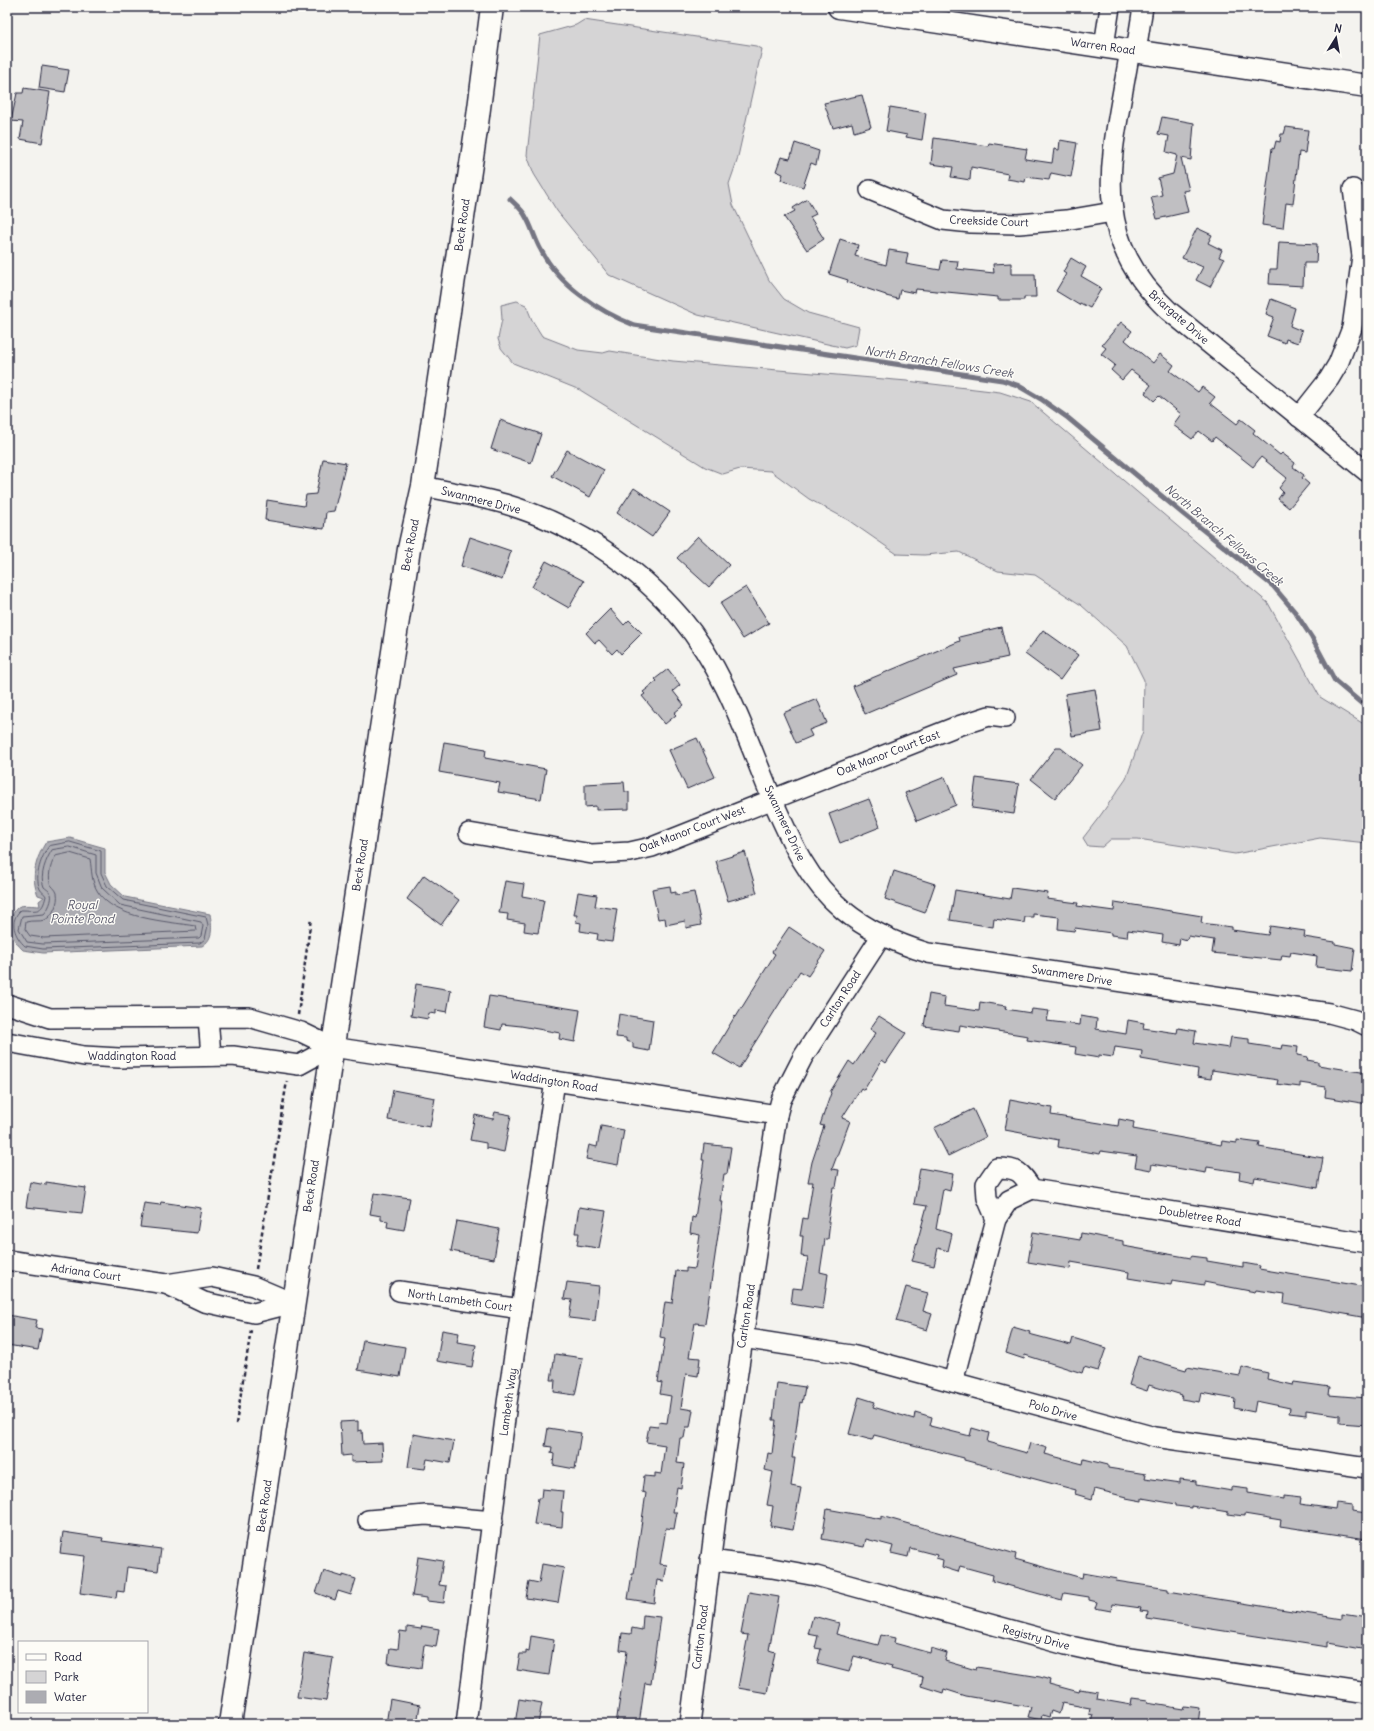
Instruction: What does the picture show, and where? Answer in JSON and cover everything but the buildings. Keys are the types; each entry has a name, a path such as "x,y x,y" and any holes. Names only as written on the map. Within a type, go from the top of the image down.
{"main road":[{"name":"Beck Road","path":"230,1724 332,1047 409,550 423,486 477,124 492,7"},
{"name":"Warren Road","path":"839,7 1367,86"}],"street":[{"path":"1104,46 1110,7"},
{"name":"Briargate Drive","path":"1143,7 1112,155 1113,212 1125,254 1139,278 1169,311 1367,472"},
{"path":"1299,417 1329,379 1338,364 1352,328 1362,256 1353,189"},
{"name":"Creekside Court","path":"870,190 943,220 971,223 1019,224 1066,220 1113,212"},
{"name":"Swanmere Drive","path":"423,486 506,504 539,516 570,530 598,546 643,579 681,619 715,666 726,688 795,849 816,882 843,910 882,935 904,946 928,953 1329,1013 1355,1020 1367,1026"},
{"name":"Oak Manor Court East","path":"772,798 955,727 989,716 1005,718"},
{"name":"Oak Manor Court West","path":"469,833 592,854 630,852 652,846 772,798"},
{"name":"Carlton Road","path":"690,1724 710,1560 742,1338 777,1115 781,1100 803,1057 882,935"},
{"name":"Waddington Road","path":"7,1004 50,1018 249,1017 296,1030 332,1047 777,1115"},
{"path":"208,1017 211,1056"},
{"name":"Waddington Road","path":"7,1042 84,1056 119,1058 234,1056 299,1065 332,1047"},
{"name":"Lambeth Way","path":"466,1724 521,1309 555,1081"},
{"path":"953,1382 996,1219 1009,1200 1032,1189 1023,1175 1012,1168 997,1168 986,1184 987,1198 996,1219"},
{"name":"Doubletree Road","path":"1032,1189 1367,1242"},
{"name":"Adriana Court","path":"7,1260 166,1284 204,1302 254,1313 293,1303"},
{"name":"Adriana Court","path":"166,1284 212,1277 253,1286 293,1303"},
{"name":"North Lambeth Court","path":"399,1291 521,1309"},
{"name":"Polo Drive","path":"742,1338 851,1355 1155,1437 1367,1468"},
{"path":"368,1520 426,1515 493,1521"},
{"name":"Registry Drive","path":"710,1560 772,1568 816,1576 1058,1643 1116,1656 1367,1693"}],"path":[{"path":"296,1030 311,918"},
{"path":"253,1286 290,1064"},
{"path":"236,1424 254,1313"}],"green space":[{"path":"584,20 756,46 762,49 737,161 729,184 733,205 769,280 784,299 808,313 859,327 856,345 845,348 698,315 609,275 557,211 534,174 527,155 540,35 576,25"},
{"path":"517,301 526,305 532,320 542,336 578,350 603,353 610,351 673,361 907,381 1000,392 1031,402 1268,603 1320,697 1367,726 1367,843 1320,838 1235,854 1138,839 1111,839 1102,847 1088,846 1083,838 1126,779 1143,731 1144,680 1127,646 1081,605 1035,575 998,571 959,552 924,555 897,554 848,520 809,499 771,471 740,469 723,474 705,467 580,390 513,363 501,348 498,339 502,319 501,305"}],"water":[{"name":"Royal Pointe Pond","path":"70,838 105,848 105,872 111,884 125,897 210,914 212,928 209,940 202,946 43,953 23,950 17,944 12,934 11,919 13,913 20,906 40,906 39,901 44,897 38,895 34,881 35,868 39,854 46,842"}],"waterway":[{"name":"North Branch Fellows Creek","path":"510,199 525,214 541,250 558,275 594,304 634,325 1002,380 1017,385 1041,399 1068,418 1182,513 1273,586 1295,612 1312,638 1335,681 1367,708"}]}
